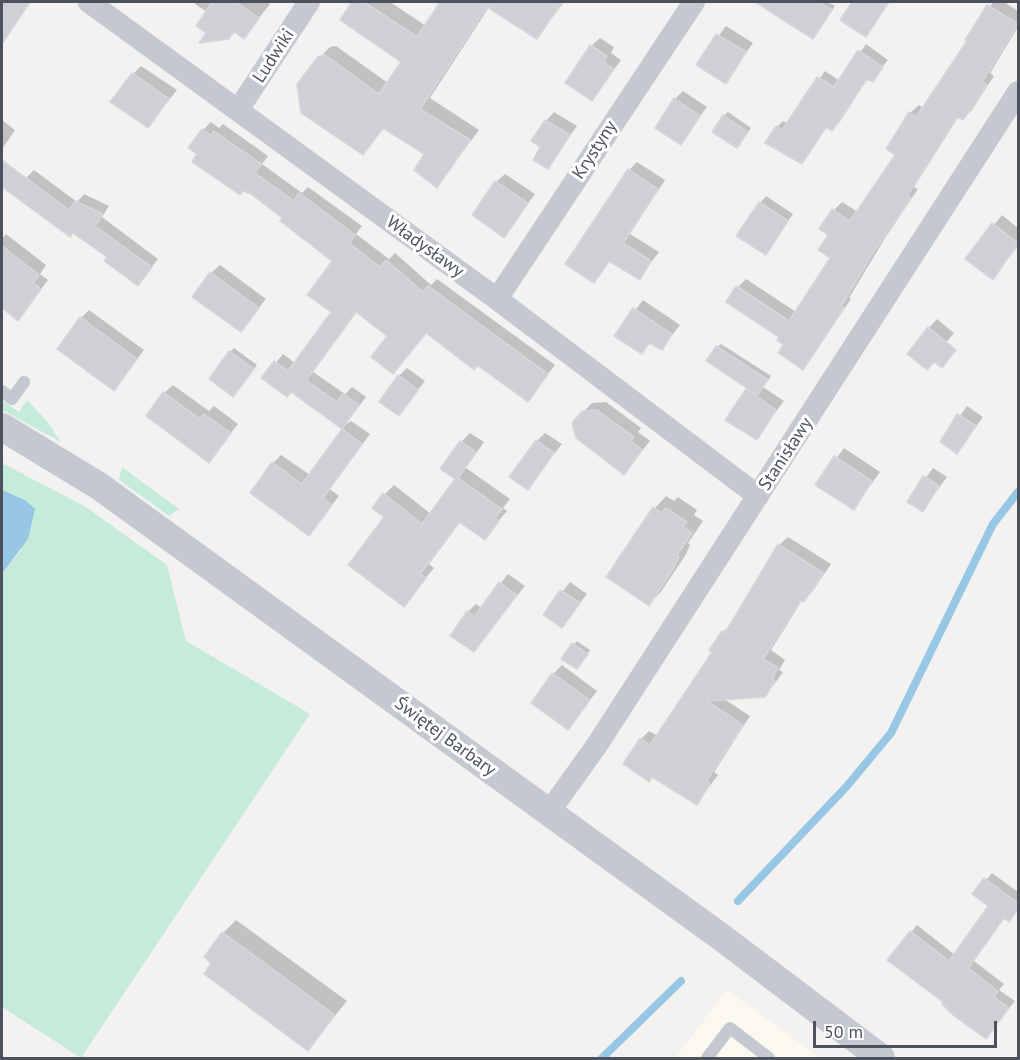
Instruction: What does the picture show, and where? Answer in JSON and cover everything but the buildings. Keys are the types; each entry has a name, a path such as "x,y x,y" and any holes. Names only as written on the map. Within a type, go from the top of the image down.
{"street":[{"name":"Władysławy","path":"89,2 497,299 758,496"},
{"name":"Ludwiki","path":"238,110 309,2"},
{"name":"Krystyny","path":"497,299 694,2"},
{"name":"Stanisławy","path":"549,812 597,745 1018,92"},
{"name":"Świętej Barbary","path":"2,427 99,486 549,812 881,1059"}],"lane":[{"path":"2,391 12,399 24,382"},
{"path":"707,1059 730,1028 769,1059"}],"shaded area":[{"path":"727,990 820,1058 675,1058"}],"green space":[{"path":"2,400 19,412 27,400 46,420 61,442 2,410"},
{"path":"2,463 86,507 167,565 186,641 310,714 81,1058 2,1007 2,574 21,550 25,500 2,490"},
{"path":"122,467 179,509 169,516 119,480"}],"water":[{"path":"2,490 25,500 35,509 28,539 2,574"}],"waterway":[{"path":"738,901 847,786 891,733 993,524 1018,492"},
{"path":"602,1058 681,981"}]}
